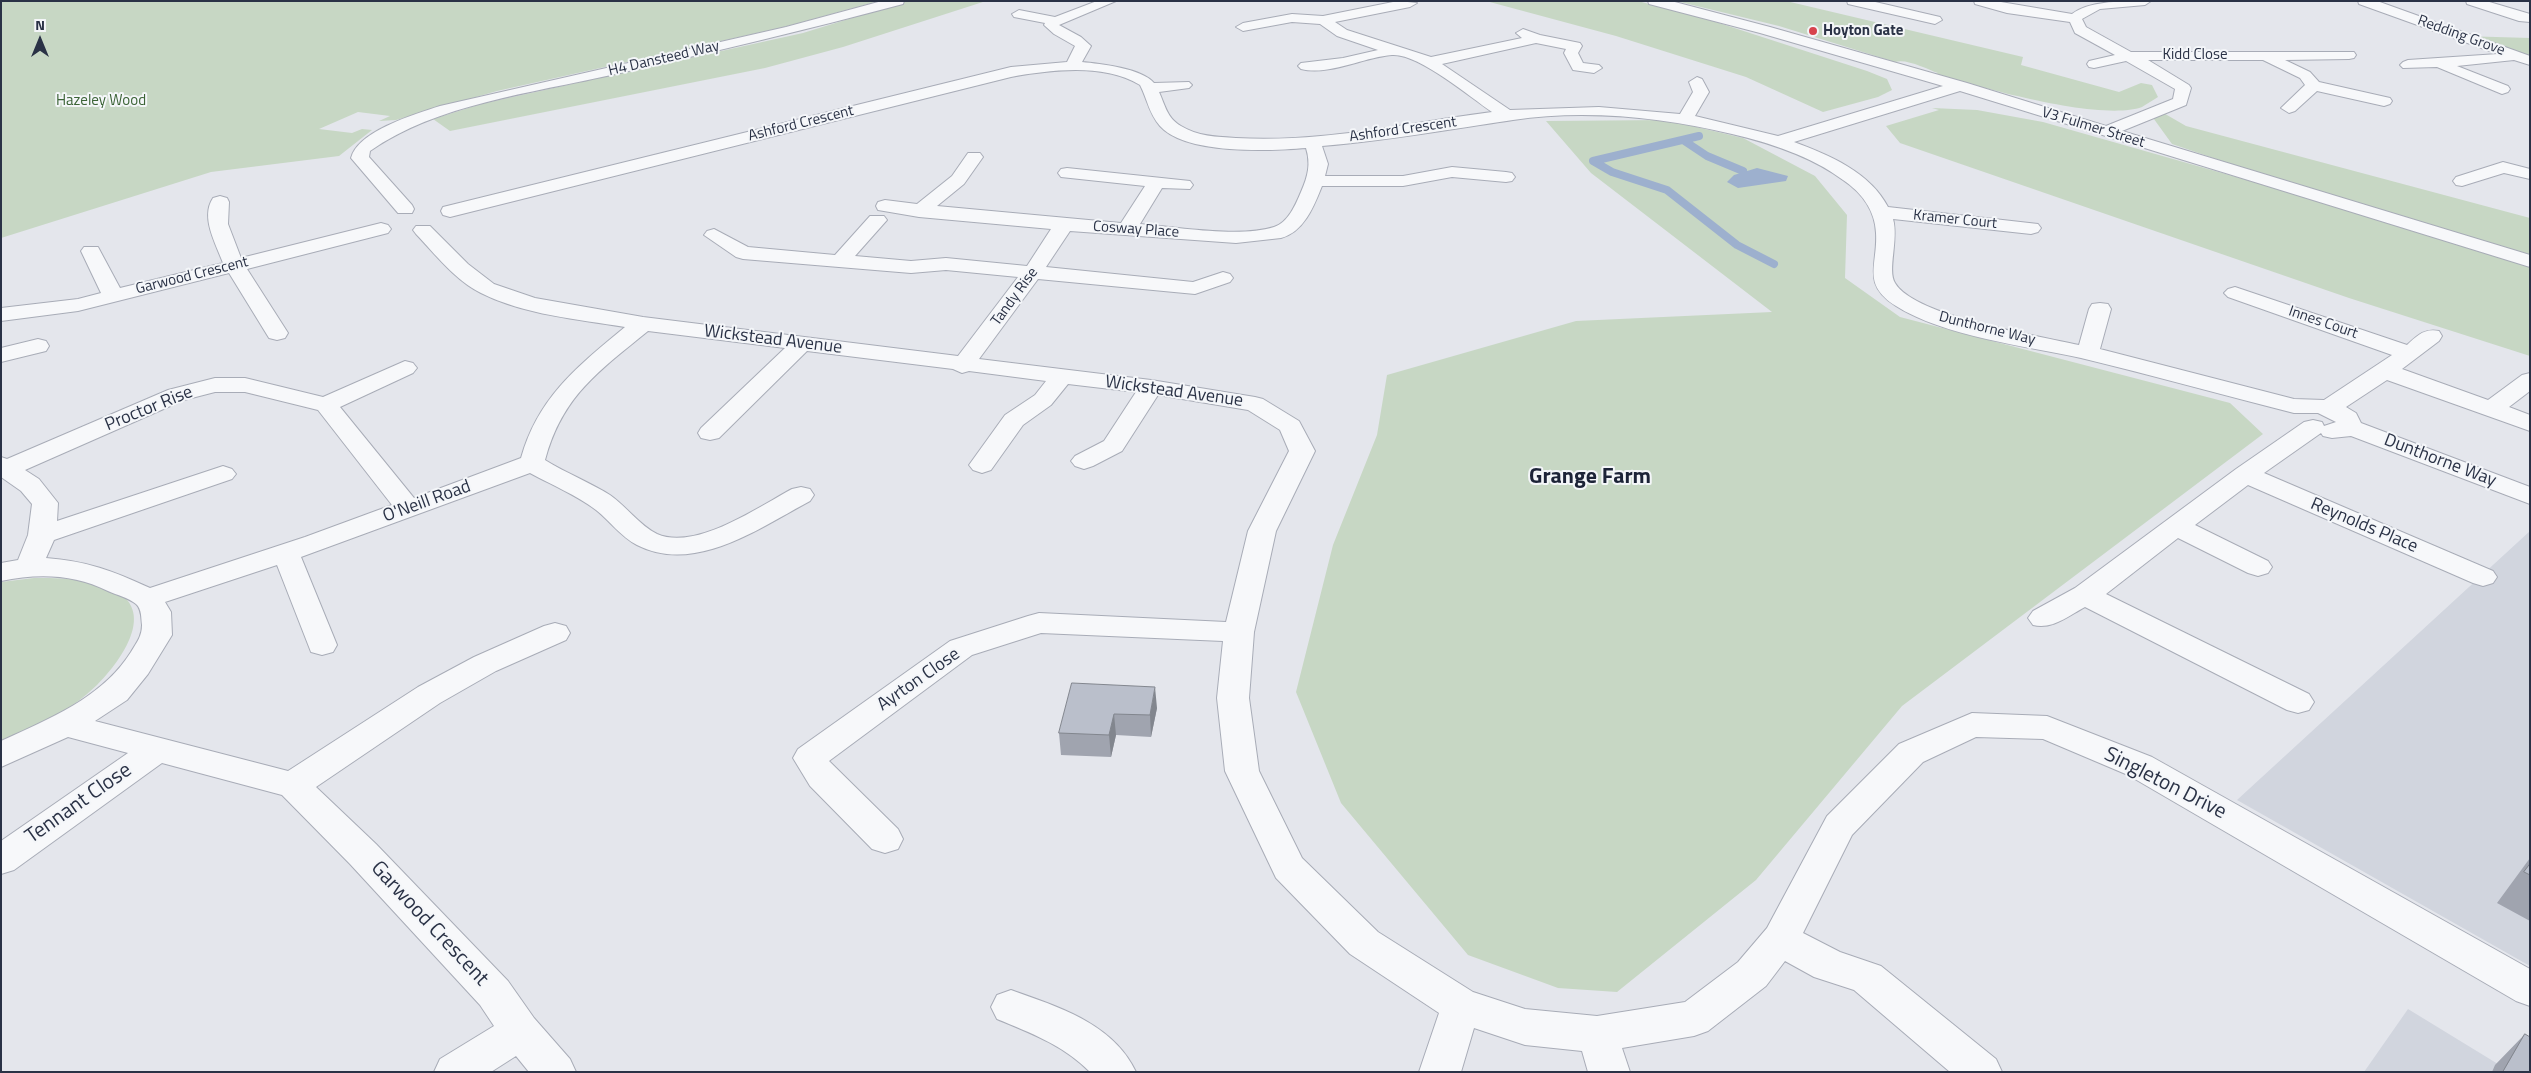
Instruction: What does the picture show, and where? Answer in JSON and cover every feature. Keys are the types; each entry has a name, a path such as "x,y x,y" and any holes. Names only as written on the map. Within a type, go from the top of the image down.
{"street":[{"name":"H4 Dansteed Way","path":"420,218 360,158 362,149 396,127 430,114 475,101 788,31 898,1"},
{"path":"1073,65 1084,46 1076,37 1056,30 1052,25 1056,21 1110,1"},
{"name":"V3 Fulmer Street","path":"1654,1 1928,76 2105,132 2530,261"},
{"path":"1853,1 1935,20"},
{"path":"1980,1 2007,9 2075,19"},
{"path":"2075,19 2079,12 2094,7 2145,1"},
{"name":"Redding Grove","path":"2364,1 2525,59"},
{"path":"2472,1 2527,18"},
{"path":"1243,27 1292,18 1323,20 1410,3"},
{"path":"1270,10 1292,18"},
{"path":"1019,14 1056,21"},
{"path":"2508,20 2527,18"},
{"path":"2075,19 2080,30 2164,75 2183,88 2180,102 2105,132"},
{"path":"1323,20 1342,32 1430,62 1508,116"},
{"path":"1430,62 1529,36 1575,46 1571,53 1578,66 1594,68"},
{"path":"1306,66 1343,62 1396,50"},
{"name":"Kidd Close","path":"2094,64 2128,56 2349,55"},
{"name":"Kidd Close","path":"2263,56 2305,75 2314,86 2384,101"},
{"path":"2408,65 2525,59"},
{"path":"2434,63 2502,89"},
{"name":"Ashford Crescent","path":"420,218 1010,72 1073,65 1104,69 1129,75 1145,82 1150,88 1160,117 1171,128 1189,137 1224,143 1273,144 1310,141 1508,116 1564,111 1628,113 1684,120 1746,132 1776,142"},
{"path":"1684,120 1701,92 1697,82"},
{"path":"1150,88 1184,85"},
{"path":"1776,142 1961,86"},
{"path":"2288,108 2314,86"},
{"path":"1994,97 2097,111"},
{"path":"1901,103 1963,105 2066,120"},
{"path":"2115,112 2151,115"},
{"name":"Cosway Place","path":"840,261 881,213 919,211 1064,225 1236,237 1281,232 1302,213 1315,181 1320,164 1316,148 1310,141"},
{"name":"Dunthorne Way","path":"1776,142 1820,160 1854,179 1873,198 1880,212 1886,232 1881,275 1887,289 1904,302 1938,318 2088,353 2294,406 2292,413 2296,418 2321,417 2335,431 2350,427 2530,496"},
{"path":"919,211 958,180 974,157"},
{"path":"2462,180 2503,167 2530,174"},
{"path":"1315,181 1403,181 1452,172 1506,177"},
{"path":"1067,173 1156,184 1184,185"},
{"path":"1127,230 1156,184"},
{"path":"220,202 218,224 234,265 277,333"},
{"name":"Kramer Court","path":"1880,212 2031,228"},
{"name":"Garwood Crescent","path":"1,315 78,305 420,218"},
{"name":"Wickstead Avenue","path":"420,218 461,268 487,288 530,304 643,324 803,343 962,366 1151,387 1255,404 1290,426 1302,451 1262,531 1239,632 1233,698 1242,771 1289,868 1364,943 1462,1006"},
{"name":"Tandy Rise","path":"962,366 1032,274 1064,225"},
{"path":"714,235 743,252 911,267 946,264 1032,274 1195,288 1223,278"},
{"path":"91,251 113,296"},
{"name":"Innes Court","path":"2235,293 2410,354"},
{"path":"2088,353 2100,309"},
{"path":"643,324 565,392 544,422 536,442 532,463 552,476 599,499 647,539 672,548 712,541 801,495"},
{"path":"2043,618 2085,595 2321,417 2410,354 2431,336"},
{"path":"710,433 803,343"},
{"path":"1,355 38,346"},
{"path":"405,368 326,405 408,508"},
{"path":"2385,371 2530,424"},
{"path":"982,465 1014,420 1043,400 1061,377"},
{"path":"2491,409 2530,380"},
{"name":"Proctor Rise","path":"5,467 176,394 215,385 245,385 326,405"},
{"path":"1084,461 1113,446 1151,387"},
{"name":"O'Neill Road","path":"148,598 286,553 532,463"},
{"path":"5,467 30,485 45,503 42,535"},
{"path":"15,569 42,535 223,474"},
{"name":"Reynolds Place","path":"2245,474 2484,577"},
{"path":"2176,526 2258,567"},
{"path":"286,553 322,645"},
{"path":"1,755 65,725 116,692 137,667 157,635 156,612 148,598 99,575 64,568 15,569"},
{"path":"2085,595 2298,702"},
{"name":"Ayrton Close","path":"885,839 822,777 810,758 961,648 1039,623 1239,632"},
{"path":"292,786 429,695 486,664 555,633"},
{"name":"Singleton Drive","path":"1462,1006 1525,1027 1597,1034 1694,1018 1752,974 1780,939 1839,826 1911,753 1972,724 2047,728 2140,766 2530,989"},
{"name":"Garwood Crescent","path":"65,725 292,786 363,854 494,993 520,1031 555,1072"},
{"name":"Tennant Close","path":"1,860 158,749"},
{"path":"1780,939 1828,964 1867,978 1981,1072"},
{"path":"1440,1072 1462,1006"},
{"path":"1011,1007 1080,1036 1102,1054 1115,1072"},
{"path":"455,1072 520,1031"},
{"path":"1597,1034 1609,1072"}],"shaded area":[{"path":"2530,531 2530,966 2237,800"},
{"path":"2408,1009 2511,1072 2364,1072"}],"green space":[{"name":"Hazeley Wood","path":"1,1 879,1 784,27 497,91 396,120 379,121 390,116 358,112 319,129 352,133 362,129 372,130 339,156 211,172 1,238"},
{"path":"907,1 986,1 843,47 765,68 450,131 433,119 481,104 803,33"},
{"path":"1486,1 1638,1 1716,22 1867,71 1887,79 1892,90 1878,97 1823,112 1746,77 1616,36"},
{"path":"1676,1 1786,1 2023,57 2021,65 2119,92 2141,83 2152,85 2158,97 2142,107 2123,110 2070,107 1980,87 1935,74 1938,73 1905,61 1895,62 1779,26"},
{"path":"2462,36 2530,38 2530,57"},
{"path":"1932,108 1977,110 2043,122 2440,235 2172,144 2151,115 2160,111 2186,126 2530,218 2530,356 2349,298 1900,143 1886,126 1939,110"},
{"path":"1667,120 1743,138 1815,176 1847,215 1845,278 1900,317 2230,403 2263,434 1902,706 1756,880 1617,992 1558,988 1468,955 1341,803 1296,692 1333,545 1377,435 1387,375 1576,321 1772,312 1591,173 1546,121"},
{"path":"34,578 87,581 116,591 128,601 133,612 134,625 130,639 115,665 97,685 63,712 1,748 1,582"}],"water":[{"path":"1757,168 1788,176 1786,181 1738,188 1727,182 1734,175"}],"building":[{"path":"1072,683 1155,687 1150,715 1114,714 1109,735 1059,733"},
{"path":"2530,864 2530,875 2524,872"},
{"path":"2525,1034 2530,1037 2530,1072 2503,1072"}],"waterway":[{"path":"1699,136 1593,161 1612,172 1667,190 1737,245 1774,264"},
{"path":"1683,140 1707,156 1743,171"}],"place":[{"name":"Hoyton Gate","path":"1813,31"}],"district":[{"name":"Grange Farm","path":"1590,478"}]}
